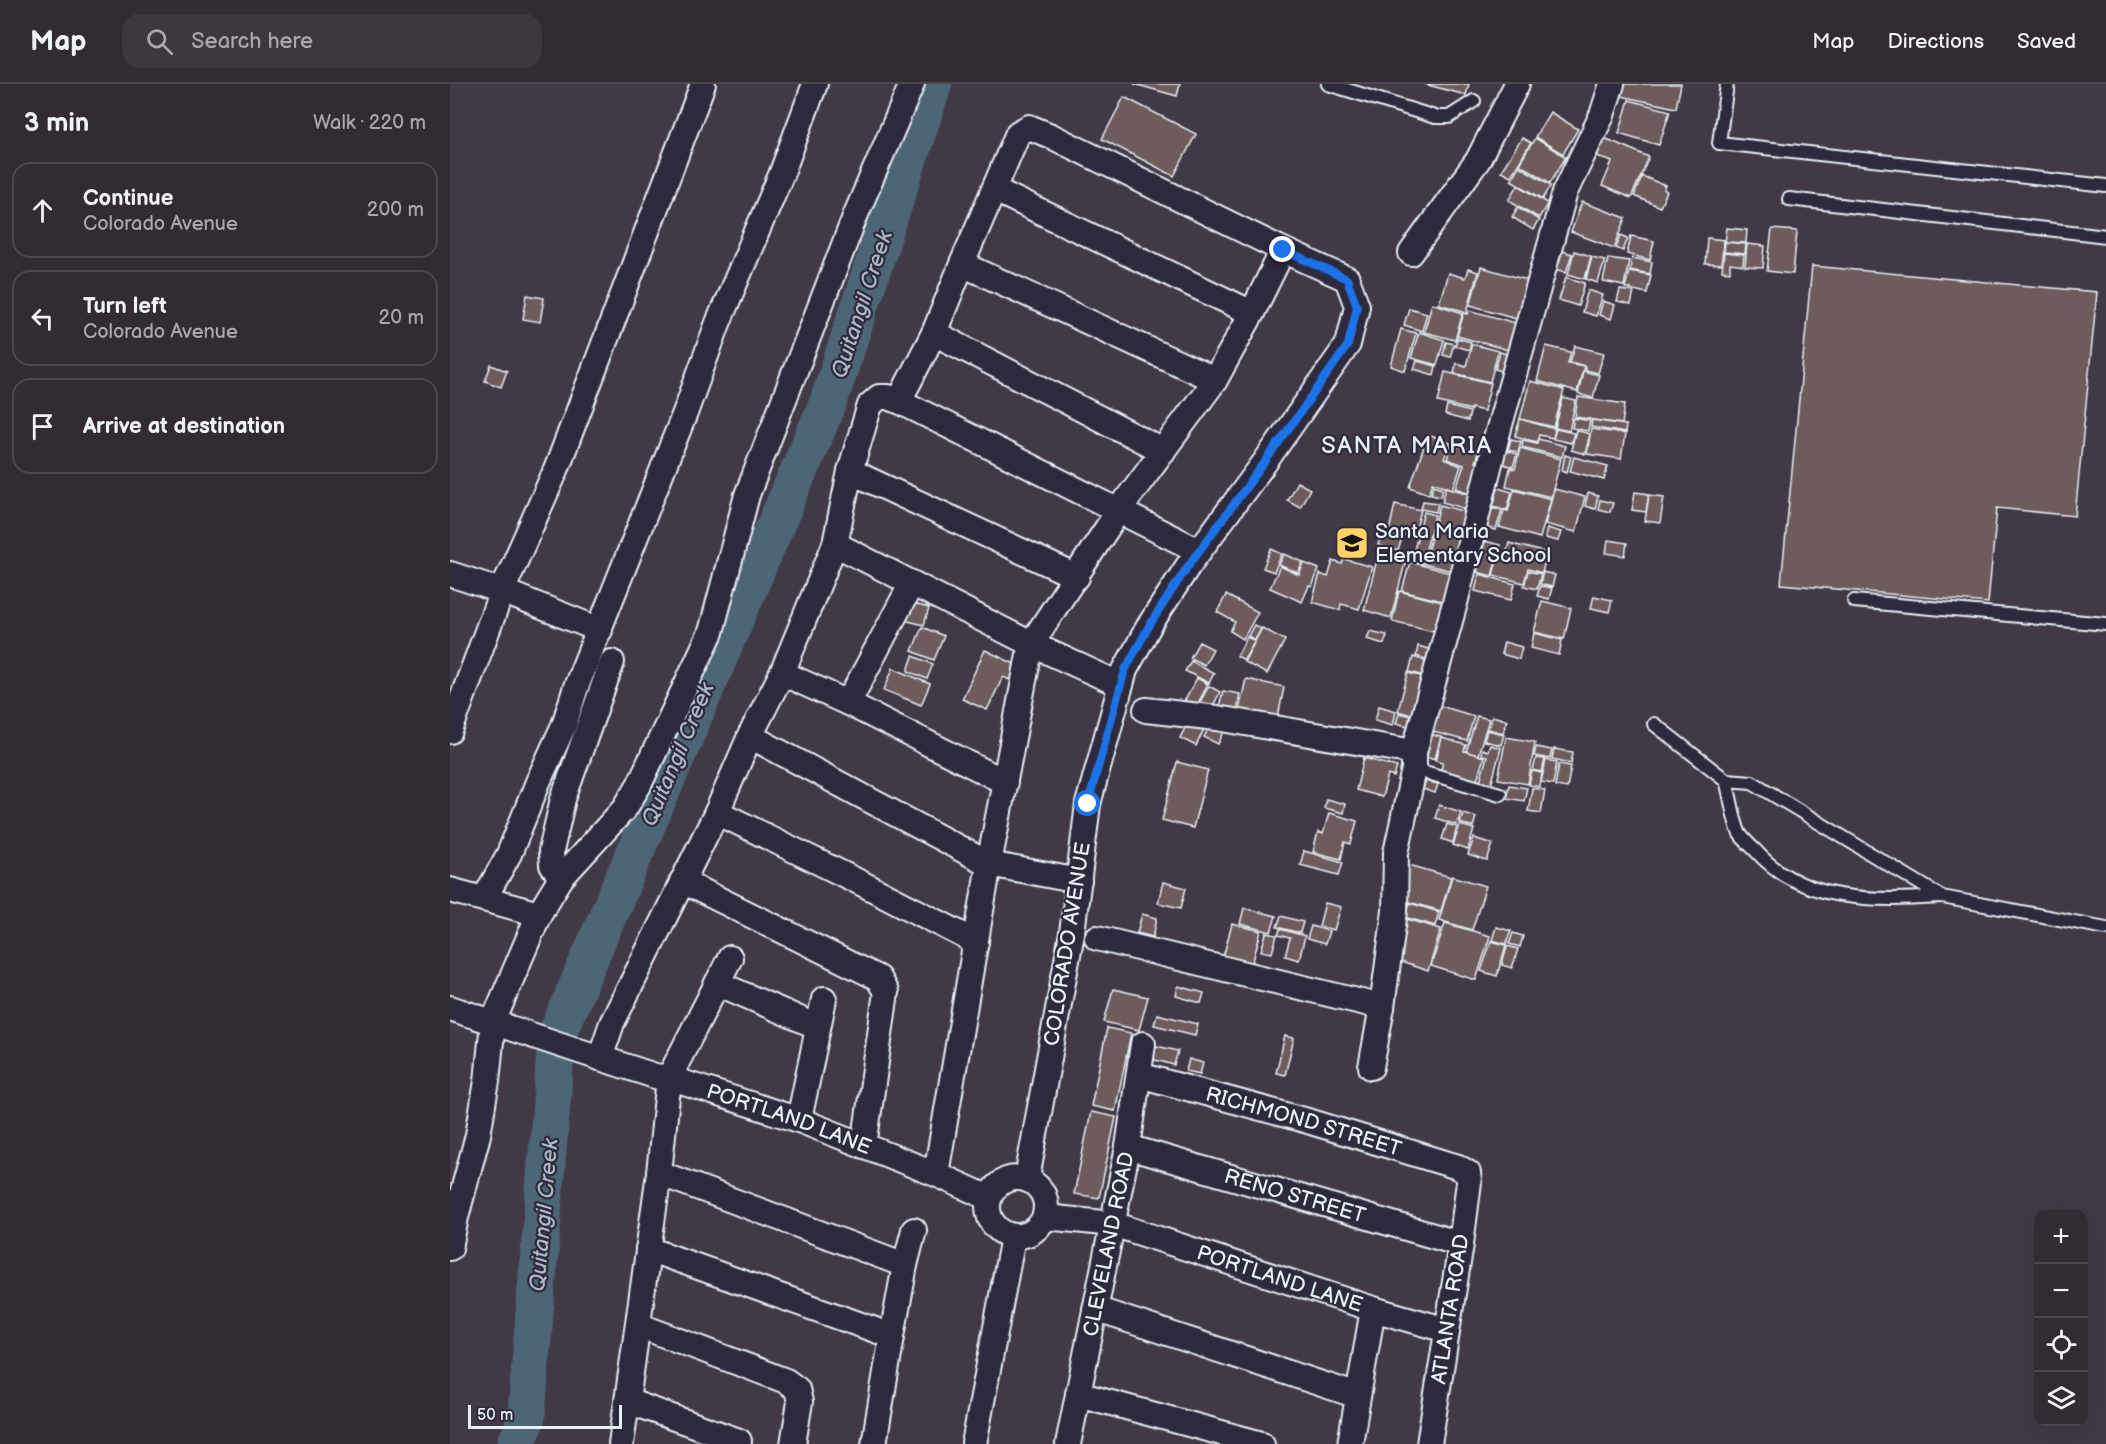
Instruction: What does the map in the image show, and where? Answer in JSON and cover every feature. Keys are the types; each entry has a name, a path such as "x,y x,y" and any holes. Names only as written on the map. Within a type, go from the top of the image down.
{"street":[{"path":"450,731 457,689 556,470 703,84"},
{"path":"484,899 509,854 564,724 576,687 718,323 781,176 815,84"},
{"path":"450,1248 478,1135 487,1081 539,914 561,878 625,808 639,784 711,632 747,495 856,214 912,84"},
{"path":"1411,254 1478,160 1517,84"},
{"path":"1371,1067 1395,911 1396,853 1414,760 1496,440 1565,192 1602,115 1612,84"},
{"name":"COLORADO AVENUE","path":"995,190 1018,133 1029,127 1347,279 1357,306 1348,345 1200,551 1149,626 1125,670 1088,804 1072,933 1027,1178"},
{"path":"899,401 934,333 995,190 1252,313"},
{"path":"936,1174 989,864 1032,644 1119,510 1215,380 1283,250"},
{"path":"962,264 1215,380"},
{"path":"934,333 1163,451"},
{"path":"592,1056 612,1023 717,812 750,736 782,673 835,544 850,471 870,405 879,397 888,396 899,401 1200,551"},
{"path":"850,471 1077,577"},
{"path":"835,544 1032,644 1121,685"},
{"path":"450,574 502,591 600,630"},
{"path":"848,703 912,583"},
{"path":"561,878 552,866 551,851 558,820 563,799 612,662"},
{"path":"782,673 848,703 1005,782"},
{"path":"1146,710 1217,718 1414,760"},
{"path":"750,736 989,864 1078,881"},
{"path":"717,812 976,942"},
{"path":"682,881 878,978 886,992 864,1146"},
{"path":"450,890 539,914"},
{"path":"1097,938 1382,1007"},
{"path":"621,1444 659,1173 669,1078 730,958"},
{"path":"717,983 818,1027"},
{"path":"799,1120 824,999"},
{"name":"PORTLAND LANE","path":"450,1008 592,1056 799,1120 936,1174 989,1198"},
{"name":"CLEVELAND ROAD","path":"1068,1444 1128,1147 1143,1044"},
{"name":"RICHMOND STREET","path":"1139,1075 1308,1121 1458,1167 1468,1173"},
{"name":"RENO STREET","path":"1128,1147 1461,1244"},
{"path":"659,1173 905,1265"},
{"name":"ATLANTA ROAD","path":"1429,1444 1461,1244 1468,1173"},
{"path":"1011,1178 1027,1178 1040,1187 1044,1194 1047,1201 1046,1217 1033,1233 1013,1237 997,1230 988,1215 989,1198 998,1184 1011,1178"},
{"name":"PORTLAND LANE","path":"1046,1217 1113,1224 1373,1309 1447,1330"},
{"path":"874,1444 905,1265 915,1230"},
{"path":"974,1444 1013,1237"},
{"path":"648,1249 892,1336"},
{"path":"1095,1309 1358,1396"},
{"path":"1350,1444 1373,1309"},
{"path":"638,1325 786,1381 797,1389 800,1402 793,1444"},
{"path":"1078,1394 1262,1444"},
{"path":"627,1401 710,1438 739,1441"}],"lane":[{"path":"1328,84 1434,117 1449,117 1474,101"},
{"path":"1727,84 1719,143 2106,186"},
{"path":"1789,199 2106,236"},
{"path":"1854,601 2106,624"},
{"path":"1654,724 1726,780 1752,782 1942,897"},
{"path":"1414,760 1500,794"},
{"path":"1726,780 1740,833 1767,864 1788,878 1812,889 1838,896 1899,900 1942,897 2106,927"}],"building":[{"path":"1134,84 1180,84 1177,96"},
{"path":"1424,84 1469,84 1466,95"},
{"path":"1624,84 1681,84 1676,108 1621,96"},
{"path":"1124,97 1196,134 1174,176 1102,139"},
{"path":"1629,100 1670,111 1659,145 1619,133"},
{"path":"1550,112 1578,129 1563,154 1535,137"},
{"path":"1602,137 1649,157 1631,198 1602,186 1612,162 1595,155"},
{"path":"1522,138 1531,143 1511,176 1501,171"},
{"path":"1535,138 1566,157 1550,183 1519,164"},
{"path":"1519,166 1551,185 1543,199 1511,180"},
{"path":"1642,176 1666,186 1664,190 1667,192 1660,207 1634,196"},
{"path":"1518,185 1548,203 1539,218 1509,200"},
{"path":"1582,202 1626,218 1614,248 1571,232"},
{"path":"1518,207 1539,220 1533,230 1512,217"},
{"path":"1727,228 1747,230 1746,243 1725,242"},
{"path":"1772,229 1797,231 1793,274 1767,271"},
{"path":"1621,235 1628,238 1623,251 1616,248"},
{"path":"1631,236 1654,241 1650,260 1627,254"},
{"path":"1707,238 1724,240 1721,265 1705,264"},
{"path":"1725,242 1746,244 1745,254 1724,252"},
{"path":"1747,244 1765,246 1763,268 1745,267"},
{"path":"1558,250 1572,254 1566,272 1553,268"},
{"path":"1574,251 1591,256 1585,279 1568,274"},
{"path":"1724,253 1744,255 1743,266 1730,264 1730,272 1722,271"},
{"path":"1592,257 1605,260 1598,283 1586,279"},
{"path":"1608,258 1629,261 1624,286 1603,282"},
{"path":"1632,258 1652,262 1650,274 1630,270"},
{"path":"1812,266 2097,292 2075,516 1997,508 1988,603 1781,584"},
{"path":"1481,267 1527,280 1520,305 1527,307 1523,320 1470,305"},
{"path":"1468,269 1478,272 1467,312 1439,304 1448,273 1465,278"},
{"path":"1629,271 1651,275 1647,293 1625,288"},
{"path":"1566,277 1585,283 1578,306 1559,300"},
{"path":"1588,290 1603,295 1596,316 1582,312"},
{"path":"1620,290 1634,292 1631,305 1617,302"},
{"path":"527,295 544,298 540,322 523,319"},
{"path":"1603,301 1615,305 1611,319 1599,315"},
{"path":"1432,303 1463,313 1455,340 1424,332"},
{"path":"1409,308 1427,313 1422,331 1404,325"},
{"path":"1469,310 1519,324 1512,351 1457,336 1464,313 1468,314"},
{"path":"1401,329 1416,333 1405,371 1391,366"},
{"path":"1419,332 1444,340 1437,365 1411,358"},
{"path":"1457,338 1471,342 1469,350 1455,346"},
{"path":"1446,342 1454,344 1450,357 1443,355"},
{"path":"1472,344 1498,351 1490,382 1454,373 1456,363 1466,366"},
{"path":"1546,346 1571,352 1568,363 1584,366 1577,392 1537,381"},
{"path":"1575,346 1604,353 1598,373 1585,370 1585,366 1570,362"},
{"path":"1500,352 1510,355 1505,372 1495,369"},
{"path":"1417,361 1436,366 1434,375 1414,369"},
{"path":"491,365 507,371 501,387 485,381"},
{"path":"1583,371 1599,375 1593,398 1578,394"},
{"path":"1445,372 1491,383 1484,411 1438,402"},
{"path":"1530,381 1564,390 1554,427 1520,419"},
{"path":"1578,397 1625,404 1622,424 1575,417"},
{"path":"1563,398 1576,401 1569,431 1555,428"},
{"path":"1447,406 1470,412 1468,421 1445,415"},
{"path":"1574,418 1590,421 1588,431 1572,428"},
{"path":"1520,419 1555,429 1553,438 1539,435 1537,442 1515,436"},
{"path":"1592,420 1626,425 1625,433 1591,427"},
{"path":"1556,429 1574,433 1571,443 1553,439"},
{"path":"1591,429 1625,434 1621,459 1587,454"},
{"path":"1576,430 1590,434 1585,454 1571,450"},
{"path":"1428,435 1450,443 1444,459 1461,466 1453,489 1433,482 1429,494 1410,487"},
{"path":"1511,439 1521,441 1518,452 1508,450"},
{"path":"1538,439 1565,446 1562,457 1522,447 1523,440 1537,443"},
{"path":"1452,444 1478,453 1475,462 1481,465 1471,493 1456,488 1464,465 1447,459"},
{"path":"1520,448 1561,459 1551,497 1506,486 1510,468 1515,469"},
{"path":"1506,451 1517,454 1513,467 1503,464"},
{"path":"1565,455 1571,457 1567,472 1562,470"},
{"path":"1574,457 1608,466 1604,480 1570,471"},
{"path":"1297,482 1310,489 1300,507 1287,500"},
{"path":"1434,485 1443,488 1441,496 1431,494"},
{"path":"1446,487 1471,494 1467,509 1442,502"},
{"path":"1498,488 1512,492 1507,510 1493,506"},
{"path":"1514,489 1551,499 1540,538 1499,527 1504,510 1508,511"},
{"path":"1554,489 1585,497 1576,532 1545,524"},
{"path":"1635,492 1649,494 1646,512 1632,510"},
{"path":"1588,493 1598,496 1595,509 1585,506"},
{"path":"1649,495 1664,497 1660,523 1645,521"},
{"path":"1600,500 1613,503 1610,512 1598,509"},
{"path":"1423,501 1438,503 1436,512 1421,509"},
{"path":"1395,504 1421,510 1414,537 1389,531"},
{"path":"1440,505 1467,512 1452,571 1424,564"},
{"path":"1491,507 1502,510 1496,530 1485,527"},
{"path":"1424,512 1435,515 1422,564 1411,561"},
{"path":"1547,528 1561,532 1558,541 1545,538"},
{"path":"1382,532 1402,538 1398,551 1378,545"},
{"path":"1608,540 1627,543 1625,556 1606,553"},
{"path":"1485,541 1500,545 1492,576 1477,572"},
{"path":"1509,543 1547,553 1542,573 1528,569 1524,583 1493,575 1499,552 1506,554"},
{"path":"1271,549 1282,554 1274,572 1263,568"},
{"path":"1284,554 1303,562 1298,573 1279,565"},
{"path":"1378,556 1405,563 1391,618 1364,610"},
{"path":"1344,559 1372,567 1359,609 1341,604 1340,610 1312,602 1320,574 1328,577 1333,561 1342,564"},
{"path":"1410,562 1450,573 1442,601 1402,591"},
{"path":"1304,563 1319,569 1312,587 1309,586 1302,602 1270,588 1280,566 1299,575"},
{"path":"1528,571 1541,574 1537,589 1524,586"},
{"path":"1543,572 1555,575 1552,587 1540,584"},
{"path":"1479,574 1515,584 1511,600 1475,591"},
{"path":"1540,586 1552,588 1549,599 1537,596"},
{"path":"1399,591 1442,602 1434,631 1392,621"},
{"path":"1226,595 1258,612 1243,639 1230,631 1235,622 1217,612"},
{"path":"1594,596 1612,600 1609,612 1591,608"},
{"path":"1542,601 1571,608 1564,639 1534,632"},
{"path":"909,603 929,608 924,625 904,620"},
{"path":"1254,625 1261,629 1255,640 1248,636"},
{"path":"922,627 944,636 934,660 912,651"},
{"path":"1262,628 1285,640 1267,674 1244,662"},
{"path":"1370,631 1387,635 1384,644 1367,639"},
{"path":"1534,633 1562,640 1559,655 1531,648"},
{"path":"1247,637 1255,641 1244,660 1237,656"},
{"path":"1199,642 1213,649 1204,665 1190,658"},
{"path":"1504,642 1522,647 1519,659 1501,654"},
{"path":"1418,646 1432,650 1429,660 1416,656"},
{"path":"985,650 1019,666 1012,681 1003,677 987,710 962,699"},
{"path":"913,656 933,664 927,679 908,671"},
{"path":"1413,657 1430,662 1426,676 1409,672"},
{"path":"1191,661 1214,673 1209,683 1185,671"},
{"path":"893,668 930,684 921,705 884,690"},
{"path":"1408,673 1425,677 1415,716 1398,711"},
{"path":"1197,678 1208,684 1194,711 1183,704"},
{"path":"1246,679 1284,687 1277,722 1238,714"},
{"path":"1209,686 1220,692 1208,716 1196,709"},
{"path":"1223,691 1240,694 1237,710 1219,706"},
{"path":"1437,705 1474,716 1467,741 1430,731"},
{"path":"1379,706 1396,711 1393,725 1375,720"},
{"path":"1399,713 1414,717 1411,727 1396,723"},
{"path":"1477,716 1489,719 1478,755 1466,752"},
{"path":"1492,716 1507,720 1503,733 1488,729"},
{"path":"1214,719 1227,726 1218,744 1204,737"},
{"path":"1189,720 1204,729 1196,746 1180,738"},
{"path":"1487,730 1504,734 1501,745 1484,741"},
{"path":"1429,734 1441,737 1435,759 1423,755"},
{"path":"1506,737 1535,742 1528,784 1498,779"},
{"path":"1442,738 1466,745 1464,751 1484,757 1476,783 1440,773 1443,762 1436,760"},
{"path":"1490,745 1501,748 1490,789 1479,785 1487,756 1481,755 1482,749 1488,751"},
{"path":"1536,747 1552,750 1550,759 1534,756"},
{"path":"1554,749 1573,752 1571,763 1552,759"},
{"path":"1364,758 1397,767 1394,777 1388,775 1382,797 1356,790"},
{"path":"1536,758 1545,759 1542,772 1533,770"},
{"path":"1546,760 1557,762 1553,784 1541,782"},
{"path":"1177,762 1208,770 1193,828 1162,820"},
{"path":"1559,764 1571,766 1567,788 1555,786"},
{"path":"1532,771 1542,773 1540,787 1529,785"},
{"path":"1426,781 1438,784 1435,793 1423,789"},
{"path":"1509,785 1527,788 1524,801 1506,798"},
{"path":"1532,788 1545,790 1541,813 1528,811"},
{"path":"1326,799 1345,804 1343,813 1324,808"},
{"path":"1439,805 1461,812 1457,825 1435,818"},
{"path":"1329,813 1357,821 1351,844 1345,842 1341,859 1313,852 1318,832 1323,834"},
{"path":"1463,813 1476,817 1473,827 1460,823"},
{"path":"1447,824 1457,827 1453,843 1442,839"},
{"path":"1460,825 1474,829 1468,850 1453,845"},
{"path":"1474,838 1493,844 1487,861 1468,855"},
{"path":"1304,851 1343,862 1339,875 1300,865"},
{"path":"1409,865 1451,877 1441,911 1398,899"},
{"path":"1452,876 1486,886 1472,930 1439,920"},
{"path":"1163,882 1186,888 1181,908 1158,903"},
{"path":"1325,903 1341,907 1334,930 1319,926"},
{"path":"1410,903 1439,912 1435,926 1405,917"},
{"path":"1244,908 1276,916 1271,932 1240,924"},
{"path":"1142,914 1157,918 1153,937 1137,933"},
{"path":"1281,916 1303,922 1300,933 1277,927"},
{"path":"1407,919 1441,929 1428,971 1395,960"},
{"path":"1445,923 1490,936 1476,980 1431,966"},
{"path":"1232,924 1261,931 1251,968 1222,961"},
{"path":"1311,926 1329,931 1325,944 1307,939"},
{"path":"1496,927 1511,931 1506,944 1492,940"},
{"path":"1280,929 1305,936 1299,960 1285,956 1290,938 1278,935"},
{"path":"1266,933 1277,935 1272,953 1261,951"},
{"path":"1513,933 1523,936 1520,947 1509,944"},
{"path":"1491,941 1506,945 1497,976 1481,971"},
{"path":"1507,946 1518,949 1512,968 1502,965"},
{"path":"1178,986 1204,993 1201,1003 1176,996"},
{"path":"1113,989 1148,997 1139,1030 1104,1022"},
{"path":"1157,1014 1198,1024 1195,1035 1154,1025"},
{"path":"1107,1028 1131,1033 1115,1111 1091,1106"},
{"path":"1285,1036 1294,1038 1285,1075 1276,1073"},
{"path":"1152,1045 1178,1051 1174,1065 1148,1058"},
{"path":"1189,1059 1203,1063 1200,1074 1186,1071"},
{"path":"1091,1112 1116,1117 1099,1198 1074,1194"}],"waterway":[{"name":"Quitangil Creek","path":"516,1444 526,1420 557,1034 828,403 933,84"}],"place":[{"name":"Santa Maria Elementary School","path":"1352,543"}],"district":[{"name":"SANTA MARIA","path":"1407,445"}],"route":[{"path":"1088,804 1125,670 1149,626 1188,566 1348,345 1357,306 1347,279 1283,250"}]}
